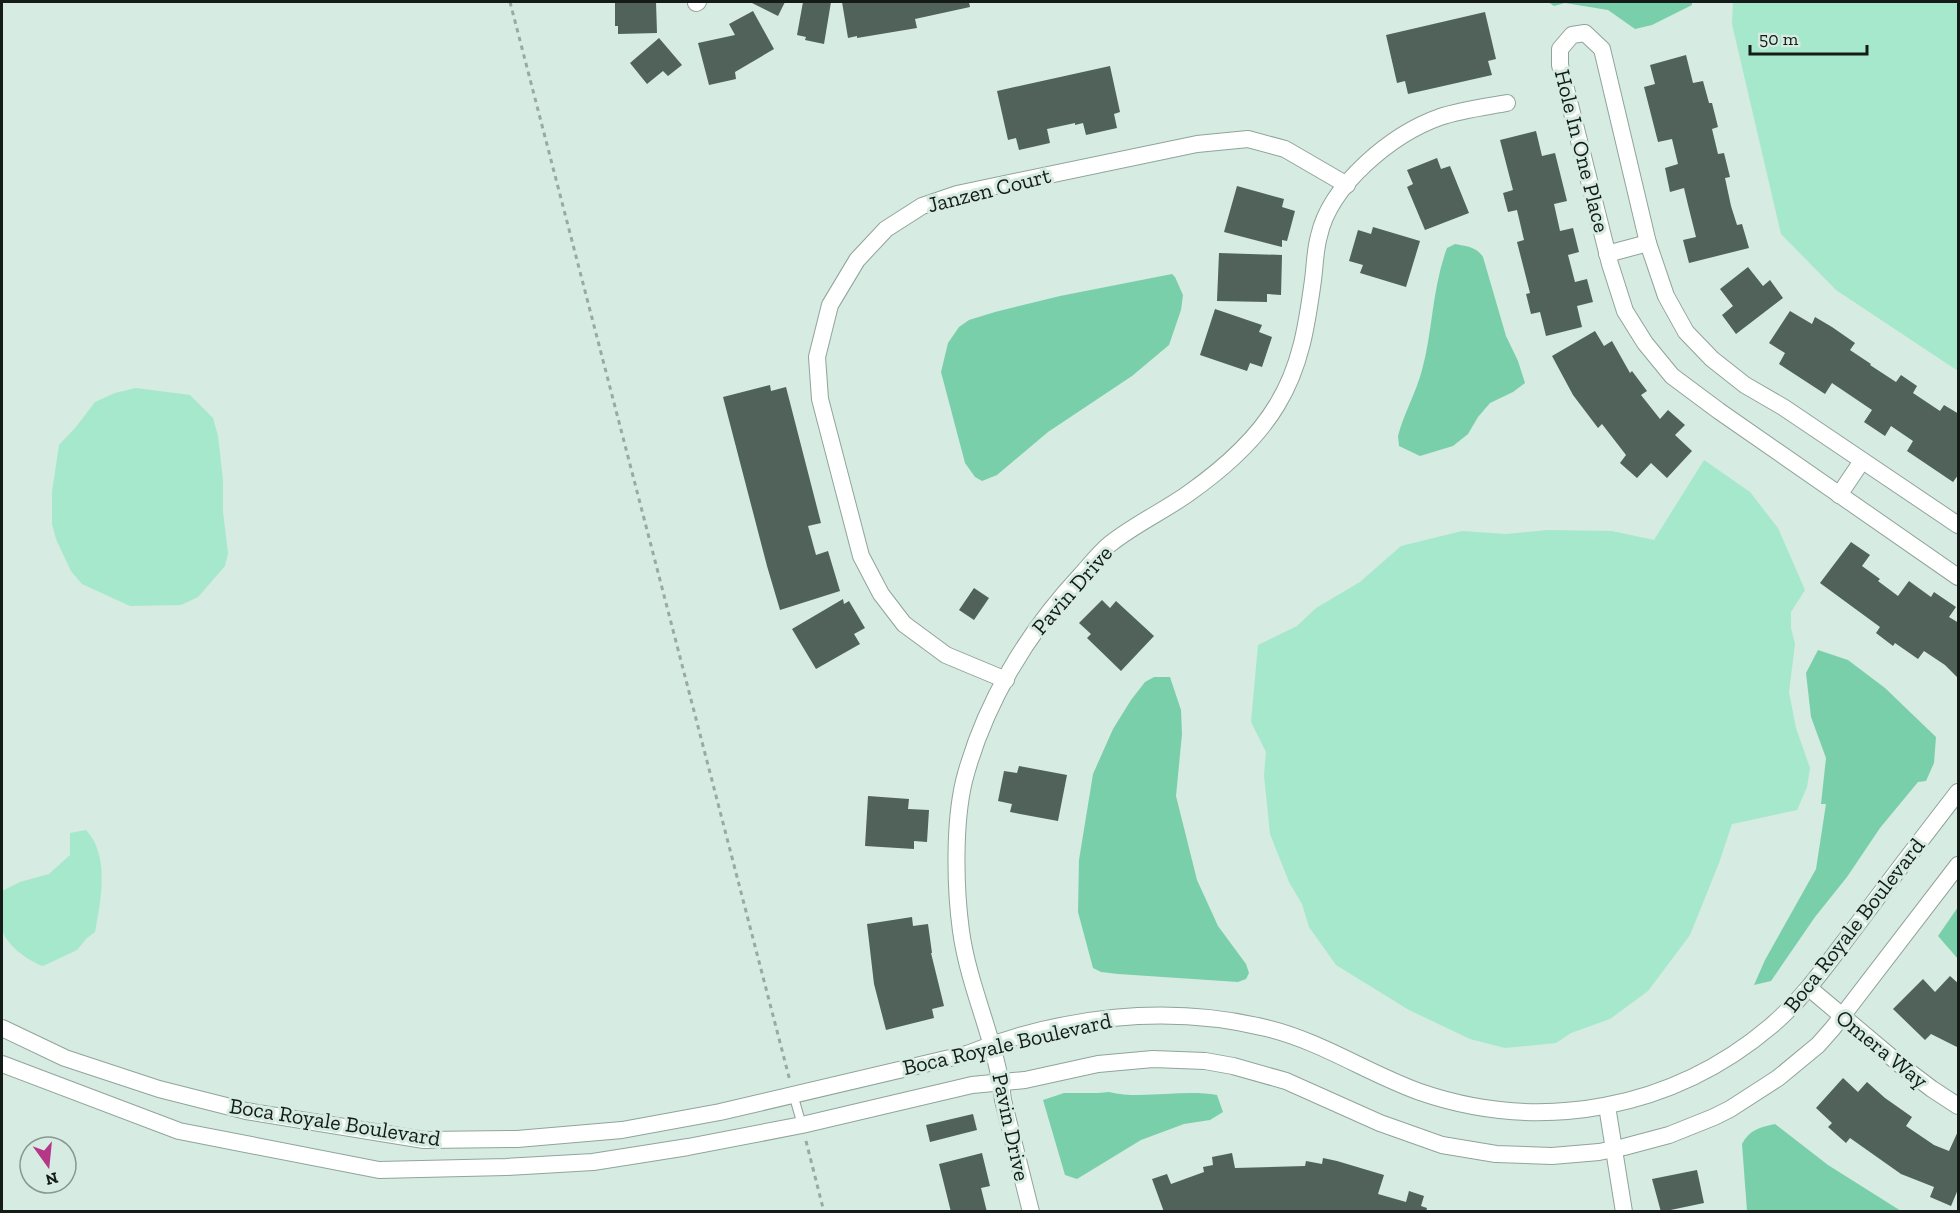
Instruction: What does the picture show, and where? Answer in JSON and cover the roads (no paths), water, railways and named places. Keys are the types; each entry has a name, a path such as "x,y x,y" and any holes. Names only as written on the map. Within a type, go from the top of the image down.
{"street":[{"name":"Hole In One Place","path":"1959,525 1783,407 1744,385 1712,359 1686,332 1666,296 1648,243 1602,49 1585,33 1572,35 1560,49 1560,65 1607,254 1625,311 1645,343 1672,376 1959,577"},
{"name":"Pavin Drive","path":"1031,1212 1003,1100 992,1044 973,983 961,932 957,833 964,783 982,725 1036,627 1108,545 1153,514 1188,494 1227,464 1265,424 1289,386 1305,337 1319,236 1327,213 1347,185 1369,159 1397,138 1440,117 1507,103"},
{"name":"Janzen Court","path":"1006,680 946,655 904,624 881,594 861,556 820,399 817,357 830,305 857,260 886,229 922,206 948,197 1197,144 1248,139 1258,141 1285,149 1347,185"},
{"name":"Hole In One Place","path":"1607,254 1648,243"},
{"path":"1839,495 1862,460"},
{"name":"Boca Royale Boulevard","path":"2,1028 65,1058 159,1089 246,1111 424,1140 517,1139 622,1130 720,1112 967,1054 992,1044 1072,1024 1151,1014 1198,1016 1269,1028 1302,1039 1398,1083 1444,1099 1503,1110 1525,1111 1562,1111 1607,1106 1648,1096 1672,1086 1737,1052 1773,1024 1809,988 1959,792"},
{"name":"Boca Royale Boulevard","path":"2,1064 179,1131 379,1170 593,1162 802,1125 972,1085 1024,1080 1124,1061 1176,1059 1233,1066 1303,1087 1380,1123 1442,1145 1471,1151 1528,1157 1575,1155 1614,1149 1691,1128 1730,1109 1778,1078 1818,1045 1842,1017 1959,865"},
{"name":"Omera Way","path":"1809,988 1932,1089 1959,1106"},
{"path":"1607,1106 1624,1212"}],"lane":[{"path":"793,1094 802,1125"}]}
